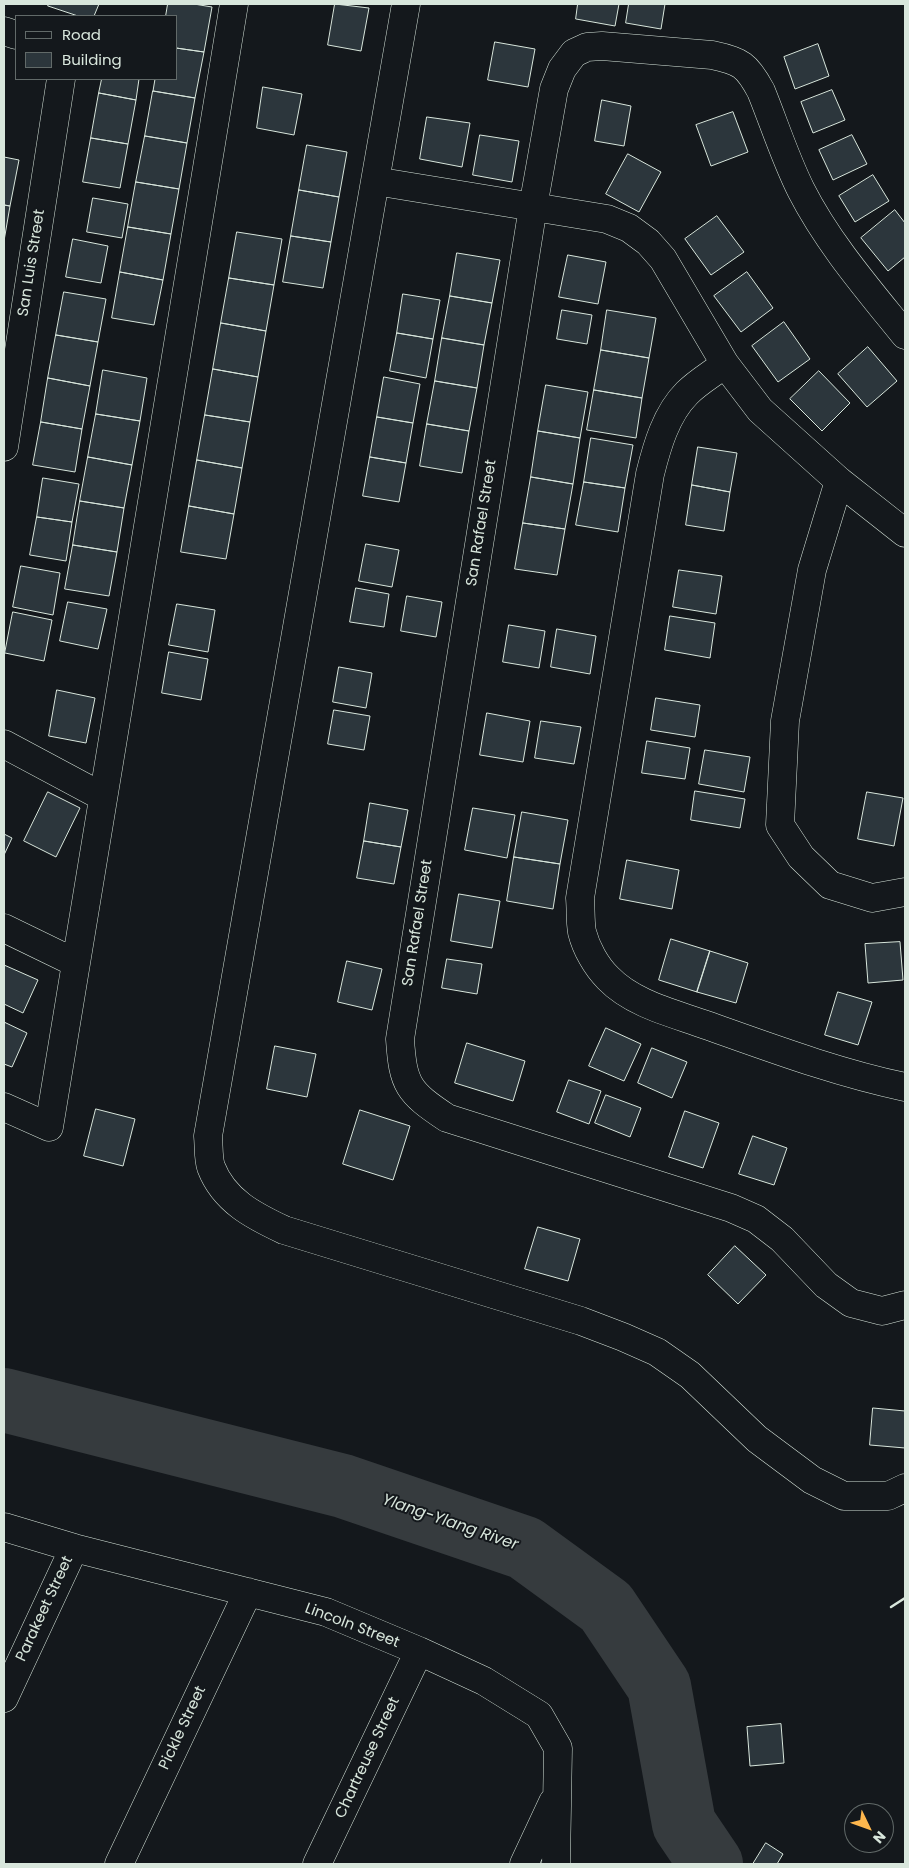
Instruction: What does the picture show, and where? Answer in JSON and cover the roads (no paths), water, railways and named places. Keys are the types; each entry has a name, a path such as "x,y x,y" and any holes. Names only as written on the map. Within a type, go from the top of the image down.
{"street":[{"path":"4,1107 49,1127 234,4"},
{"path":"406,4 208,1136 211,1166 225,1192 251,1214 284,1230 581,1321 658,1352 690,1375 757,1439 812,1480 844,1496 888,1496 905,1488"},
{"name":"San Rafael Street","path":"905,336 858,277 826,232 801,189 761,91 753,76 743,65 712,55 602,46 587,46 574,53 562,68 554,89 533,207 400,1038 401,1063 408,1086 424,1103 447,1118 730,1208 756,1219 782,1239 826,1285 851,1303 882,1311 905,1305"},
{"name":"San Luis Street","path":"4,447 61,80"},
{"path":"375,181 607,219 629,228 648,242 663,259 725,364 760,410 838,481 905,533"},
{"path":"725,364 687,394 670,416 657,444 648,483 580,898 582,932 595,961 608,978 626,993 758,1044 876,1081 905,1088"},
{"path":"838,481 812,570 785,721 780,825 801,857 830,885 872,898 905,892"},
{"path":"4,744 103,797"},
{"path":"4,928 76,963"},
{"name":"Lincoln Street","path":"4,1527 74,1548 326,1612 484,1681 539,1715 558,1748 556,1864"},
{"name":"Parakeet Street","path":"4,1698 74,1548"},
{"name":"Pickle Street","path":"118,1864 248,1592"},
{"name":"Chartreuse Street","path":"317,1864 419,1651"},
{"path":"524,1864 557,1794"}],"waterway":[{"name":"Ylang-Ylang River","path":"4,1400 343,1486 525,1548 606,1607 659,1686 684,1824 711,1864"}]}
